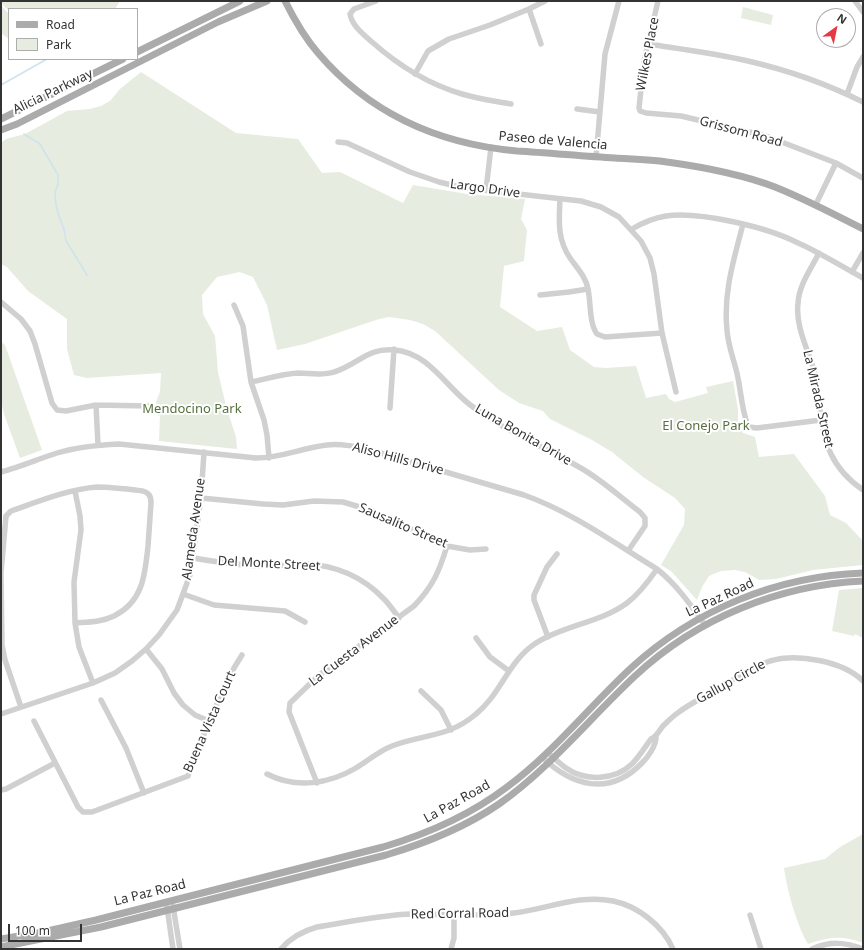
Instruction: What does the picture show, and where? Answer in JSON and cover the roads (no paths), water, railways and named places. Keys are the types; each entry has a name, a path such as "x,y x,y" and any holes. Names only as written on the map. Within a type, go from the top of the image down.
{"main road":[{"path":"138,52 240,1"},
{"name":"Alicia Parkway","path":"1,130 17,124 218,22 267,1"},
{"name":"Paseo de Valencia","path":"284,1 299,28 318,53 348,83 369,100 421,130 458,142 491,147 596,157 665,161 728,173 773,187 816,204 863,229"},
{"path":"172,35 177,44"},
{"name":"Alicia Parkway","path":"1,119 121,60"},
{"name":"La Paz Road","path":"1,939 72,925 383,848 424,834 457,819 491,798 522,775 631,668 668,638 700,618 735,601 775,587 814,578 863,573"},
{"name":"La Paz Road","path":"1,947 101,927 386,855 426,842 458,828 487,812 514,793 551,760 636,675 680,640 705,625 748,605 784,593 818,586 863,581"}],"street":[{"path":"376,1 354,9 350,14 351,21 369,40 389,57 415,74 434,84 463,94 511,104"},
{"path":"415,74 428,51 449,39 529,9 546,1"},
{"path":"596,157 605,54 618,1"},
{"name":"Wilkes Place","path":"639,108 644,61 658,1"},
{"path":"855,1 863,12"},
{"path":"529,9 542,44"},
{"path":"648,44 703,52 748,61 793,73 863,102"},
{"path":"846,94 857,67 863,57"},
{"name":"Grissom Road","path":"639,108 642,113 681,116 766,136 836,163 863,178"},
{"path":"577,109 600,112"},
{"name":"Largo Drive","path":"338,142 348,143 410,172 439,182 464,188 580,201 600,207 620,217 641,241 650,258 654,274 662,333 676,392"},
{"path":"486,190 491,147"},
{"path":"816,204 836,163"},
{"path":"560,198 559,231 563,246 584,278 588,289 594,331 605,337 662,333"},
{"path":"632,229 666,216 683,215 743,224 782,236 819,253 863,278"},
{"path":"743,224 729,278 726,315 727,331 745,419 750,427 757,428 821,420"},
{"name":"La Mirada Street","path":"819,253 800,290 798,318 815,375 825,441 831,456 842,472 854,484 863,490"},
{"path":"852,272 863,253"},
{"path":"540,295 588,289"},
{"path":"1,302 22,319 30,331 36,344 54,407 57,410 62,411 96,405 148,406"},
{"path":"234,305 243,326 251,382 264,420 269,458"},
{"name":"Luna Bonita Drive","path":"251,382 286,374 299,373 319,375 334,372 377,350 406,351 418,356 429,364 469,404 513,432 580,467 640,512 645,518 644,526 628,551"},
{"path":"390,408 394,350"},
{"path":"96,405 98,445"},
{"name":"Aliso Hills Drive","path":"1,472 57,453 76,448 98,445 119,444 269,458 307,448 328,445 348,445 367,449 546,503 570,515 657,569 678,588 705,625"},
{"name":"Alameda Avenue","path":"1,714 93,683 115,673 132,662 146,649 169,623 184,594 190,575 201,498 204,452"},
{"path":"21,707 1,645 1,573 6,518 8,513 75,491 95,487 115,487 143,491 150,495 152,503 146,570 143,583 136,597 126,608 114,617 99,621 75,623"},
{"path":"75,491 81,530 74,582 75,623 79,647 93,683"},
{"name":"Sausalito Street","path":"201,498 284,505 314,501 343,502 373,511 447,546 470,550 486,549"},
{"name":"La Cuesta Avenue","path":"317,783 289,712 290,703 318,676 414,606 434,582 447,546"},
{"path":"548,637 534,600 534,595 547,567 558,554"},
{"name":"Del Monte Street","path":"193,558 236,565 267,566 305,564 325,566 345,572 366,583 384,599 399,618"},
{"path":"268,774 279,780 301,783 317,783 341,776 378,753 393,746 451,730 464,723 488,703 516,660 527,649 548,637 604,616 622,606 637,594 657,569"},
{"path":"184,594 214,606 285,611 305,622"},
{"path":"476,638 490,657 509,671"},
{"path":"146,649 162,669 182,705 195,715 209,721"},
{"name":"Buena Vista Court","path":"55,763 78,807 83,812 92,812 188,776 209,721 242,655"},
{"name":"Gallup Circle","path":"545,754 564,774 581,782 604,784 626,777 636,770 644,761 656,742 656,737 662,728 681,710 757,666 771,661 788,658 801,658 829,663 849,670 863,681"},
{"path":"421,691 440,710 451,730"},
{"path":"101,700 126,748 144,793"},
{"path":"1,790 6,789 55,763 34,721"},
{"name":"Red Corral Road","path":"281,949 294,937 317,927 398,915 496,915 516,913 582,899 615,901 627,906 649,919 660,930 673,949"},
{"path":"169,901 173,949"},
{"path":"170,909 180,949"},
{"path":"452,949 454,938 454,914"},
{"path":"750,915 761,949"},
{"path":"812,949 832,943 842,943 863,949"}],"waterway":[{"path":"1,85 45,60"},
{"path":"24,134 40,144 58,175 58,184 55,192 56,205 64,229 66,241 87,275"}],"park label":[{"name":"Mendocino Park","path":"192,409"},
{"name":"El Conejo Park","path":"706,426"}]}
